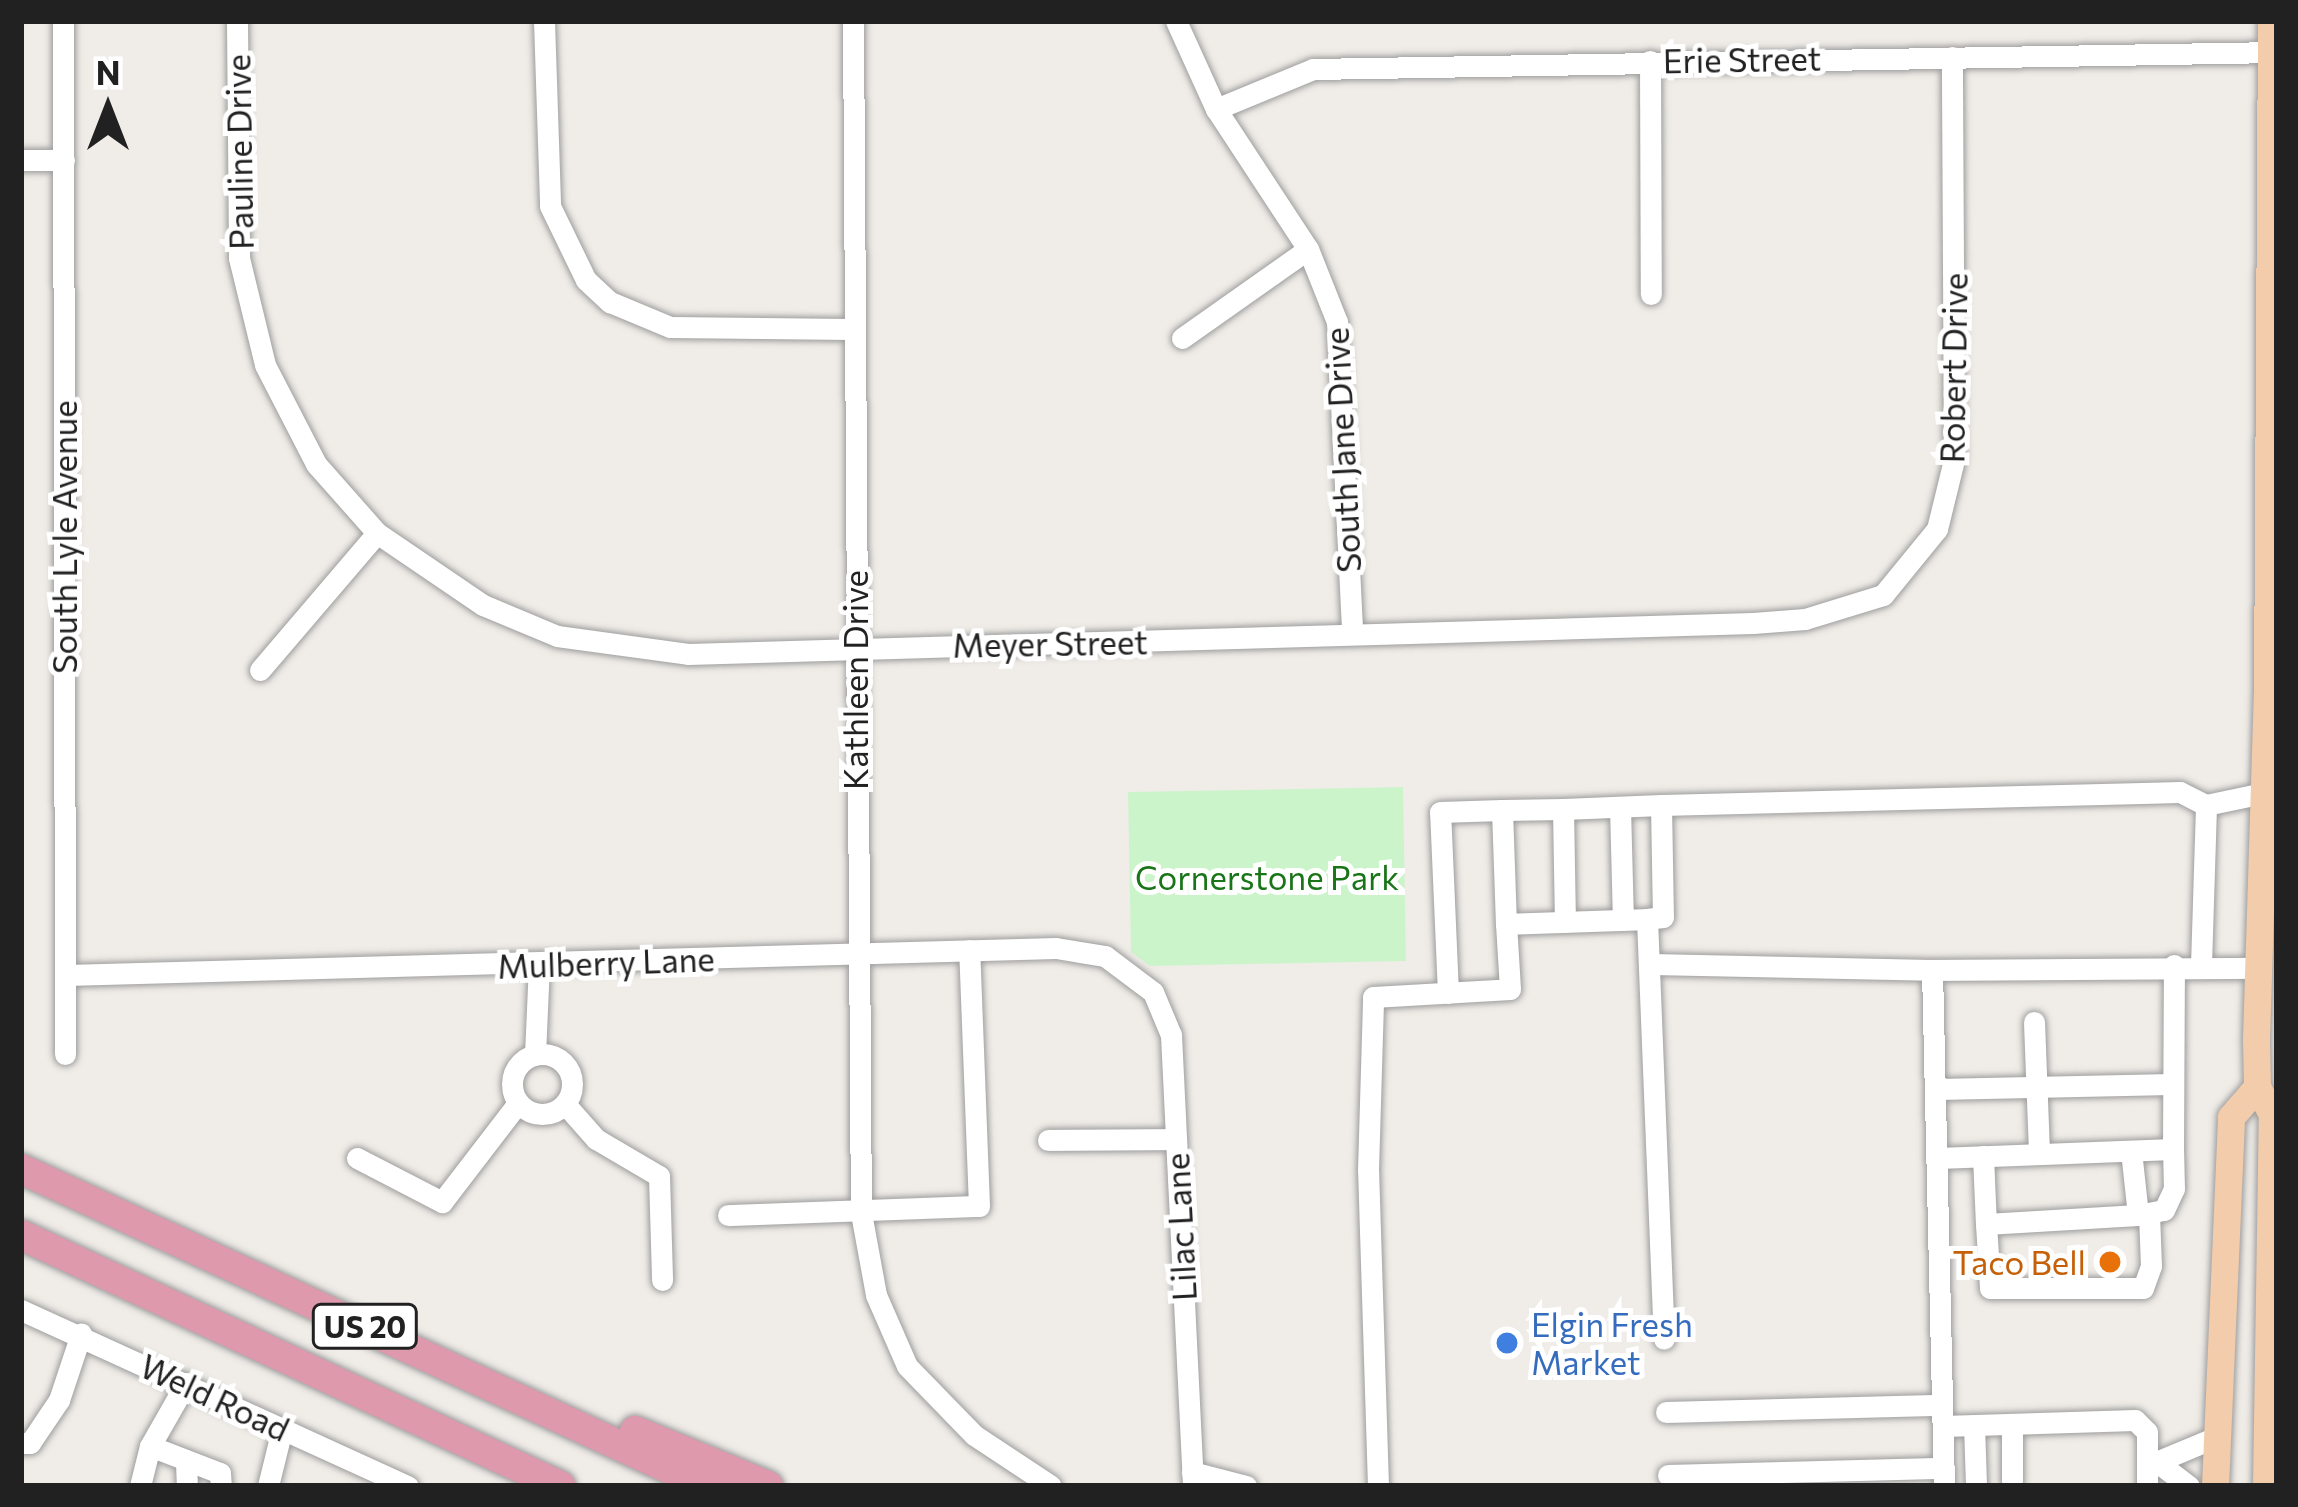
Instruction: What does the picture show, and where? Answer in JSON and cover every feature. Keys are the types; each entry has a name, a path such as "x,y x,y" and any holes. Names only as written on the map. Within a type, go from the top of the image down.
{"highway":[{"name":"US 20","path":"21,1169 707,1486"},
{"name":"US 20","path":"21,1235 560,1486"},
{"path":"446,1364 558,1399 768,1486"}],"main road":[{"path":"2266,1486 2274,1330 2272,1114 2258,968 2268,928 2271,791 2271,21"},
{"path":"2215,1486 2231,1117 2267,1088"}],"street":[{"name":"South Lyle Avenue","path":"63,21 64,1054"},
{"name":"Pauline Drive","path":"236,21 239,258 265,365 316,464 377,532"},
{"path":"544,21 550,206 586,280 610,302 670,327 851,329"},
{"name":"Kathleen Drive","path":"853,21 851,329 861,1213 890,1336 933,1397 992,1450 1051,1486"},
{"name":"South Jane Drive","path":"1176,21 1216,109 1308,249 1343,358 1352,633"},
{"name":"Erie Street","path":"1216,109 1313,69 2274,52"},
{"name":"Robert Drive","path":"1754,622 1826,615 1883,595 1937,530 1949,496 1952,57"},
{"path":"1650,61 1651,294"},
{"path":"21,160 64,160"},
{"path":"1182,338 1308,249"},
{"path":"260,670 377,532"},
{"name":"Meyer Street","path":"377,532 483,605 557,636 688,654 1754,622"},
{"path":"1448,993 1440,812 2180,792 2206,805 2271,791"},
{"path":"2201,965 2206,805"},
{"path":"1506,924 1663,917 1661,806"},
{"path":"1620,807 1623,920"},
{"path":"1563,809 1565,922"},
{"path":"1378,1486 1368,1170 1373,997 1510,989 1502,810"},
{"path":"1647,919 1664,1339"},
{"path":"728,1214 979,1207 970,950"},
{"name":"Mulberry Lane","path":"66,975 970,950 1086,952 1139,977"},
{"path":"518,1103 512,1078 536,1055 539,964"},
{"path":"1650,964 1932,970 2258,968"},
{"path":"1986,1224 2164,1210 2174,1189 2174,965"},
{"path":"1668,1475 1944,1477 1932,970"},
{"name":"Lilac Lane","path":"1139,977 1168,1018 1192,1479"},
{"path":"2034,1022 2039,1154"},
{"path":"536,1055 559,1059 569,1072 565,1103 596,1139 659,1176 662,1280"},
{"path":"1936,1089 2174,1084"},
{"path":"518,1103 542,1114 565,1103"},
{"path":"356,1158 442,1202 518,1103"},
{"path":"1048,1140 1176,1138"},
{"path":"1938,1158 2173,1149"},
{"path":"1983,1156 1990,1288 2143,1288 2151,1266 2131,1151"},
{"name":"Weld Road","path":"21,1310 408,1486"},
{"path":"21,1443 30,1443 59,1400 81,1334"},
{"path":"140,1486 150,1446 186,1383"},
{"path":"1666,1412 1942,1415 1974,1425 2135,1420 2147,1432 2153,1472"},
{"path":"2012,1424 2012,1481"},
{"path":"1974,1425 1976,1486"},
{"path":"268,1486 282,1429"},
{"path":"2153,1472 2216,1437"},
{"path":"150,1446 220,1473 221,1486"},
{"path":"186,1461 187,1486"},
{"path":"2153,1472 2189,1486"},
{"path":"1192,1479 1246,1486"}],"green space":[{"name":"Cornerstone Park","path":"1403,787 1406,961 1150,966 1131,952 1128,792"}],"place":[{"name":"Taco Bell","path":"2110,1262"},
{"name":"Elgin Fresh Market","path":"1507,1343"}]}
